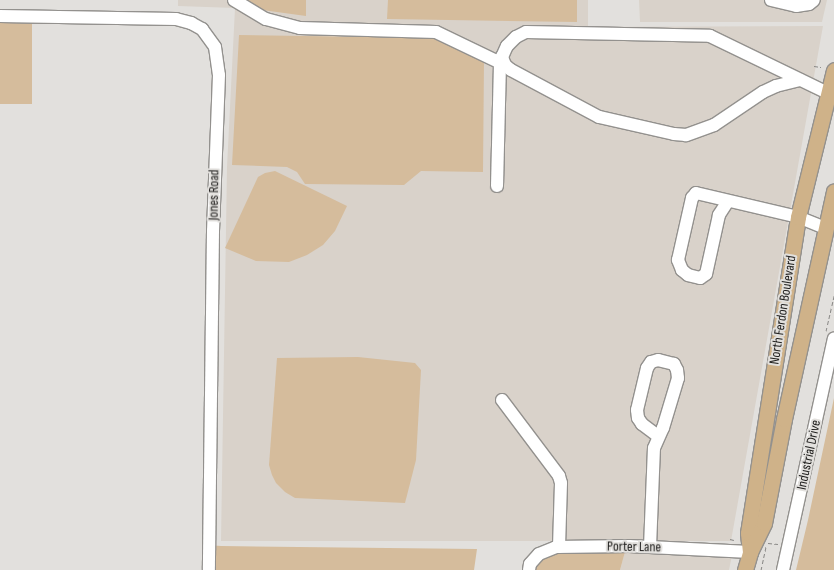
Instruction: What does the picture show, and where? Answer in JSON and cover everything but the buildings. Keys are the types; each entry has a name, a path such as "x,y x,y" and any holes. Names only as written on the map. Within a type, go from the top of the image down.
{"main road":[{"name":"North Ferdon Boulevard","path":"750,552 748,533 798,217 831,95 834,70"},
{"name":"North Ferdon Boulevard","path":"745,570 750,552 764,523 834,191"}],"street":[{"path":"234,0 266,20 300,28 436,32 503,64 510,70 598,117 674,134 686,134 714,125 763,92 776,86 800,80"},
{"path":"771,0 796,6 809,4 814,0"},
{"name":"Jones Road","path":"0,16 176,19 191,23 202,29 215,47 219,75 213,221 209,570"},
{"path":"497,186 502,57 507,46 516,37 526,32 699,35 719,39 831,95"},
{"path":"728,202 719,215 706,274 700,278 688,275 682,270 678,260 692,198 696,193 798,217 825,228"},
{"name":"Industrial Drive","path":"783,570 833,347"},
{"path":"650,547 654,448 663,428 678,378 678,370 674,364 658,360 651,362 647,368 636,410 642,424 658,436"},
{"path":"502,400 559,476 561,484 560,547"},
{"name":"Porter Lane","path":"529,570 530,564 539,554 560,547 650,547 750,552"}],"shaded area":[{"path":"178,0 588,0 588,27 823,26 731,541 221,541 227,167 235,8 178,6"},
{"path":"237,0 306,0 306,16 255,9"},
{"path":"388,0 577,0 577,22 387,19"},
{"path":"639,0 827,0 822,22 640,22"},
{"path":"0,9 32,10 32,104 0,104"},
{"path":"239,35 438,38 484,61 483,172 421,171 404,185 305,184 297,172 287,167 232,165"},
{"path":"275,171 347,206 335,231 323,245 307,255 289,262 256,261 225,248 258,177"},
{"path":"358,357 415,363 421,370 416,460 405,503 295,498 276,483 269,465 277,358"},
{"path":"834,398 834,570 796,570 808,520"},
{"path":"208,545 477,549 474,570 206,570"},
{"path":"556,552 625,552 620,570 533,570 539,561"},
{"path":"625,552 732,555 729,570 620,570"}]}
